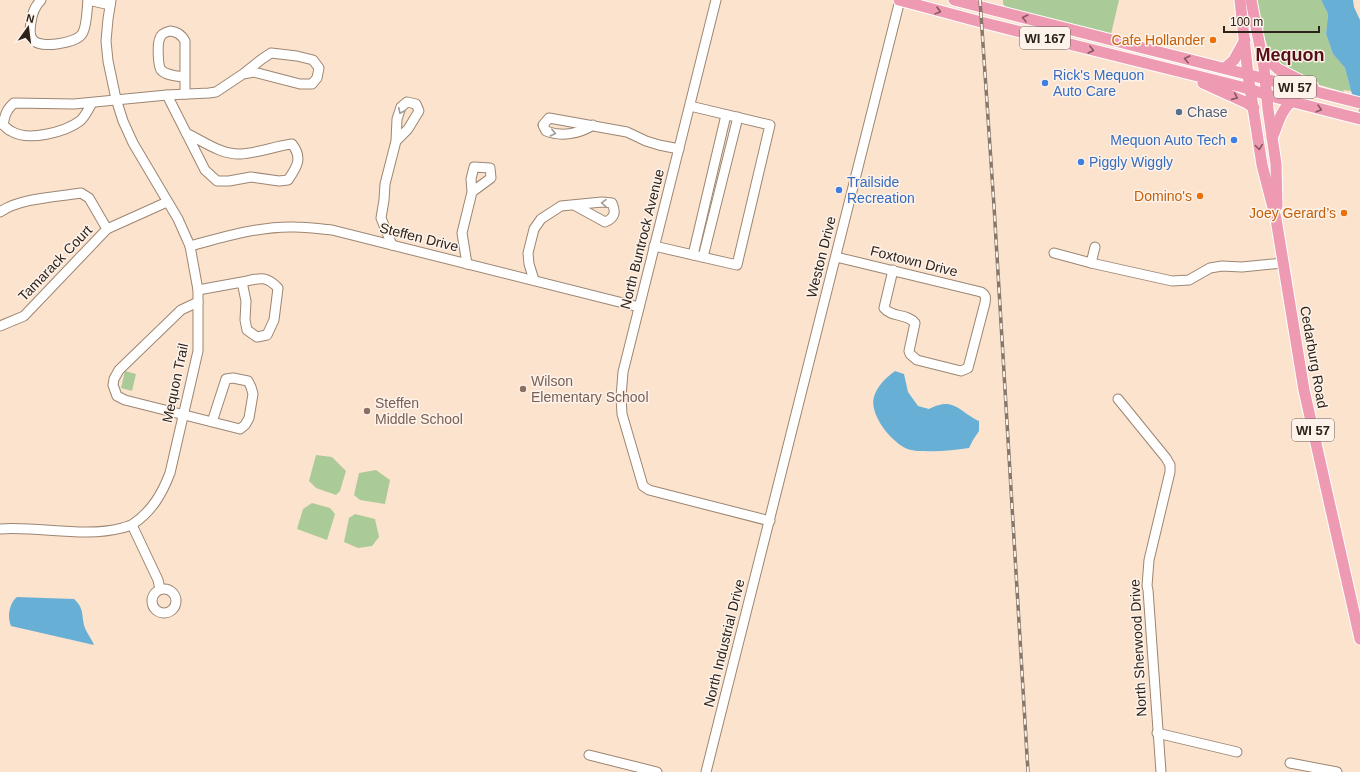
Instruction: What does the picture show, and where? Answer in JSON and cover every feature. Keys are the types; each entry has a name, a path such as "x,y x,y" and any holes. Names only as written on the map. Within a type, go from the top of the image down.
{"main road":[{"name":"WI 167","path":"900,0 1187,74"},
{"name":"WI 167","path":"954,0 1225,68 1250,81 1266,87"},
{"name":"Cedarburg Road","path":"1240,0 1262,166 1276,219 1304,390 1360,639"},
{"name":"Cedarburg Road","path":"1251,0 1261,53 1276,164 1276,219"},
{"path":"1072,45 1076,30"},
{"path":"1225,68 1234,60 1245,40"},
{"path":"1261,53 1278,69 1326,94"},
{"path":"1187,74 1200,70 1250,81"},
{"path":"1187,74 1247,103 1254,108"},
{"name":"WI 57","path":"1250,81 1266,87 1292,101 1360,119"},
{"path":"1266,87 1313,98 1343,98"},
{"name":"WI 57","path":"1266,87 1326,94 1360,103"},
{"path":"1272,138 1282,113 1292,101"}],"street":[{"path":"41,0 37,4 30,24 30,35 34,41 41,44 74,41 83,33 88,0 110,3"},
{"name":"North Buntrock Avenue","path":"716,0 623,372 621,397 622,414 643,486 649,490 770,520"},
{"name":"Weston Drive","path":"770,520 900,0"},
{"name":"Mequon Trail","path":"0,529 101,532 132,525 154,505 164,490 170,473 198,351 198,290 190,246 178,219 133,143 123,121 116,99 108,61 106,41 110,3"},
{"path":"185,77 168,74 162,71 159,67 158,46 160,38 164,33 170,31 177,32 185,41 185,77 185,94"},
{"path":"92,103 81,120 57,131 38,136 21,135 11,132 3,125 8,108 14,103 74,104 116,99 216,92 271,53 297,56 313,60 319,68 317,78 312,84 300,84 254,72 243,74"},
{"path":"167,95 186,133 205,170 217,181 229,182 251,177 279,181 288,180 295,170 299,159 297,150 292,144 240,154 225,151 209,145 186,133"},
{"path":"654,246 737,265 770,125 690,106"},
{"path":"693,255 726,115"},
{"path":"703,257 738,117"},
{"path":"593,125 626,132 646,141 679,149"},
{"path":"392,245 381,218 385,184 396,141"},
{"path":"467,264 462,234 472,192"},
{"name":"Tamarack Court","path":"0,212 8,207 20,203 81,193 89,198 107,229"},
{"name":"Tamarack Court","path":"0,326 24,316 107,229 167,202"},
{"path":"534,280 529,264 528,253 534,229 541,219 561,206 574,205"},
{"name":"Steffen Drive","path":"190,246 261,230 294,227 332,230 639,307"},
{"path":"1091,263 1095,247"},
{"path":"1054,253 1172,281 1189,280 1210,268 1222,266 1242,267 1283,263"},
{"name":"Foxtown Drive","path":"836,256 893,270 981,292 985,294 985,303 968,368 961,371 917,360 910,354 909,351 915,323 910,319 890,313 884,308 893,270"},
{"path":"198,290 242,282 264,278 272,281 278,288 274,320 267,335 257,337 246,330 246,301 242,282"},
{"path":"198,302 180,310 119,370 113,384 118,396 124,400 183,416 240,429 245,425 249,418 253,394 252,387 248,381 233,378 226,379 212,422"},
{"name":"North Sherwood Drive","path":"1118,399 1170,465 1170,472 1149,560 1147,586 1161,772"},
{"name":"North Industrial Drive","path":"706,772 770,520"},
{"path":"132,525 158,580 160,589"},
{"path":"1157,733 1237,752"},
{"path":"589,755 657,772"},
{"path":"1290,763 1337,772"}],"green space":[{"path":"1003,0 1119,0 1111,34 1007,8 1003,4"},
{"path":"1253,0 1321,0 1328,14 1326,34 1333,54 1345,68 1351,91 1343,90 1344,92 1313,83 1272,60"},
{"path":"125,371 136,374 132,391 121,388"},
{"path":"316,455 332,457 346,471 340,491 336,495 316,488 309,481"},
{"path":"376,470 390,480 385,504 360,500 354,495 359,473"},
{"path":"312,503 330,508 335,514 327,540 297,529 303,509"},
{"path":"355,514 375,519 379,537 372,546 358,548 344,542 349,518"}],"water":[{"path":"1321,0 1353,0 1354,7 1360,20 1360,113 1351,91 1345,68 1333,54 1326,34 1328,14"},
{"path":"895,371 904,374 908,392 918,406 929,409 937,405 950,404 956,406 979,421 979,431 969,448 941,451 913,450 904,447 889,435 878,419 874,410 873,401 879,387 886,378"},
{"path":"17,597 74,599 80,606 85,628 94,645 11,626 9,619 10,610 12,603"}],"railway":[{"path":"980,0 1028,772"}],"place":[{"name":"Cafe Hollander","path":"1213,40"},
{"name":"Rick's Mequon Auto Care","path":"1045,83"},
{"name":"Chase","path":"1179,112"},
{"name":"Mequon Auto Tech","path":"1234,140"},
{"name":"Piggly Wiggly","path":"1081,162"},
{"name":"Trailside Recreation","path":"839,190"},
{"name":"Domino's","path":"1200,196"},
{"name":"Joey Gerard’s","path":"1344,213"},
{"name":"Wilson Elementary School","path":"523,389"},
{"name":"Steffen Middle School","path":"367,411"}],"district":[{"name":"Mequon","path":"1290,55"}]}
